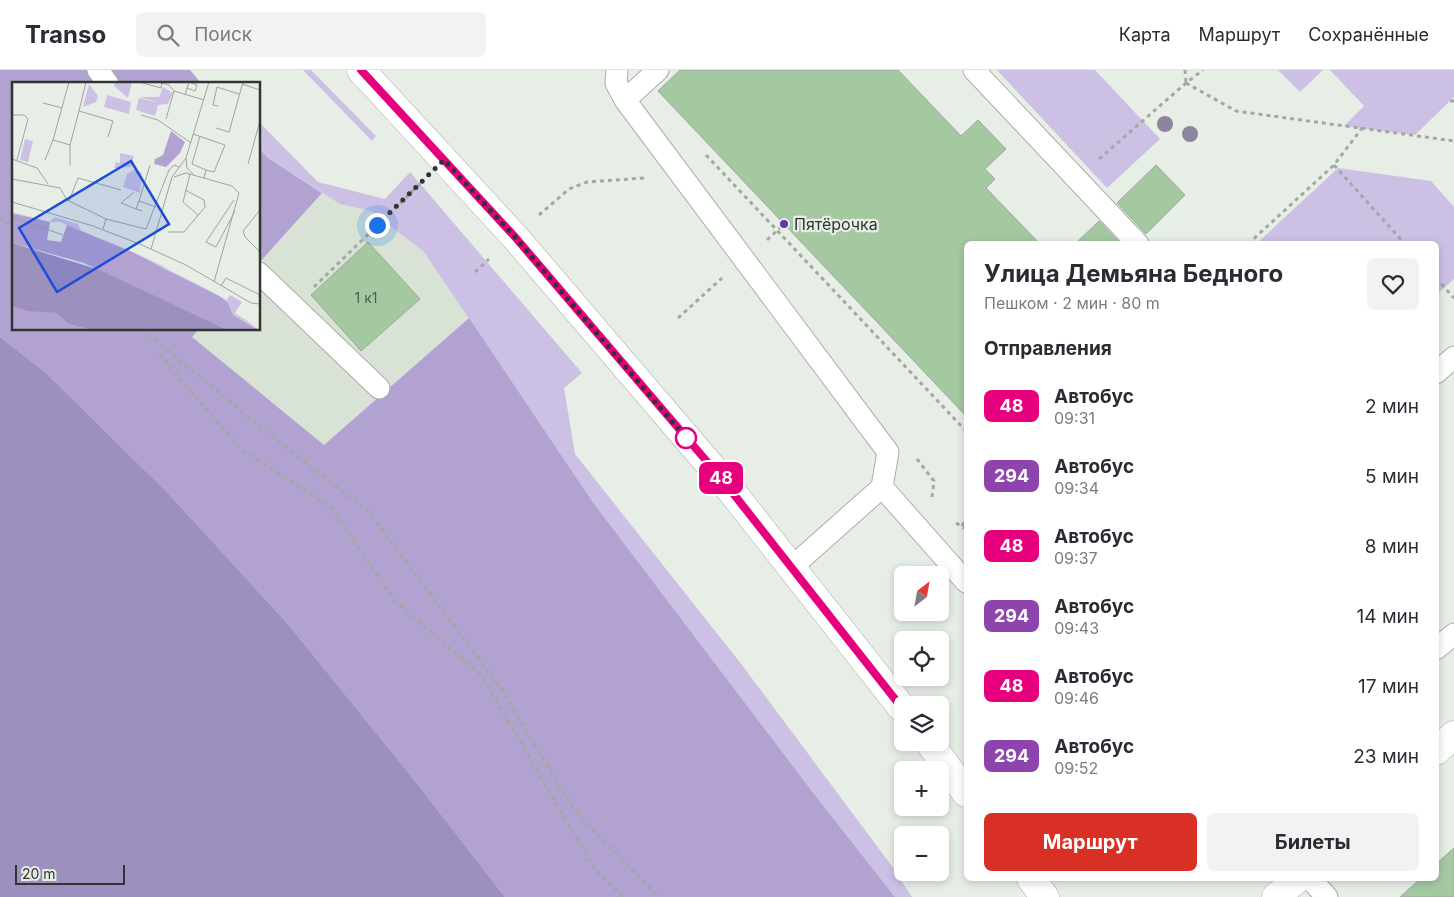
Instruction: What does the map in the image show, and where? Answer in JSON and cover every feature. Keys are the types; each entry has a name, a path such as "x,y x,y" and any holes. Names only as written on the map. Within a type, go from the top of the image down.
{"street":[{"path":"362,70 515,237 721,478 894,698"},
{"path":"1439,748 1454,735"},
{"path":"936,751 964,790"},
{"path":"1032,881 1044,897"},
{"path":"1276,897 1295,881"}],"lane":[{"path":"98,70 107,82"},
{"path":"617,70 616,83 626,100 888,452 882,487 792,567"},
{"path":"626,100 658,70"},
{"path":"974,70 1135,241"},
{"path":"260,274 378,388"},
{"path":"1439,370 1454,357"},
{"path":"882,487 964,580"},
{"path":"1439,646 1454,634"},
{"path":"1312,881 1327,897"}],"path":[{"path":"1185,70 1186,82"},
{"path":"1076,180 1186,82 1203,70"},
{"path":"1186,82 1236,111 1454,141"},
{"path":"1251,241 1334,165 1362,128"},
{"path":"703,152 964,429"},
{"path":"308,293 444,160"},
{"path":"1334,165 1402,241"},
{"path":"587,182 682,175"},
{"path":"0,218 12,227"},
{"path":"777,231 784,224"},
{"path":"1439,281 1454,298"},
{"path":"678,318 698,300"},
{"path":"143,330 273,437 368,511 502,690 574,810 658,897"},
{"path":"159,354 240,448 332,508 394,600 482,676 594,868 623,897"},
{"path":"952,520 962,526 964,522"}],"shaded area":[{"path":"0,70 190,70 200,82 12,82 12,330 198,330 192,337 324,445 469,318 592,501 811,790 895,897 505,897 416,782 288,624 167,492 45,372 0,337"},
{"path":"303,70 311,70 376,136 372,141"},
{"path":"997,70 1095,70 1160,139 1107,188"},
{"path":"1278,70 1323,70 1300,92"},
{"path":"1330,70 1454,70 1454,97 1415,135 1344,126 1364,106"},
{"path":"260,123 318,182 385,199 410,172 582,373 564,388 575,454 742,665 891,865 894,870 894,881 902,881 912,897 895,897 811,790 592,501 424,252 371,211 340,204 268,158 260,149"},
{"path":"260,149 268,158 322,193 260,262"},
{"path":"1338,168 1431,181 1454,207 1454,279 1439,292 1439,241 1259,241"},
{"path":"322,193 381,203 427,249 471,309 469,318 324,446 192,337 198,330 260,330 260,262"},
{"path":"0,337 45,372 167,492 288,624 416,782 505,897 0,897"}],"building":[{"path":"680,70 898,70 961,136 978,120 1006,149 985,169 995,179 986,188 1037,241 964,241 964,414 658,91"},
{"path":"1156,165 1185,195 1146,234 1117,203"},
{"path":"1099,221 1118,241 1078,241"},
{"path":"368,242 420,299 361,351 311,295"},
{"path":"1454,848 1454,897 1400,897 1418,881 1439,881 1439,861"}],"bus line":[{"name":"48","path":"361,70 515,237 721,478 894,698"}],"place":[{"name":"Пятёрочка","path":"784,224"}],"route":[{"path":"377,225 444,160 515,237 686,438"}]}
